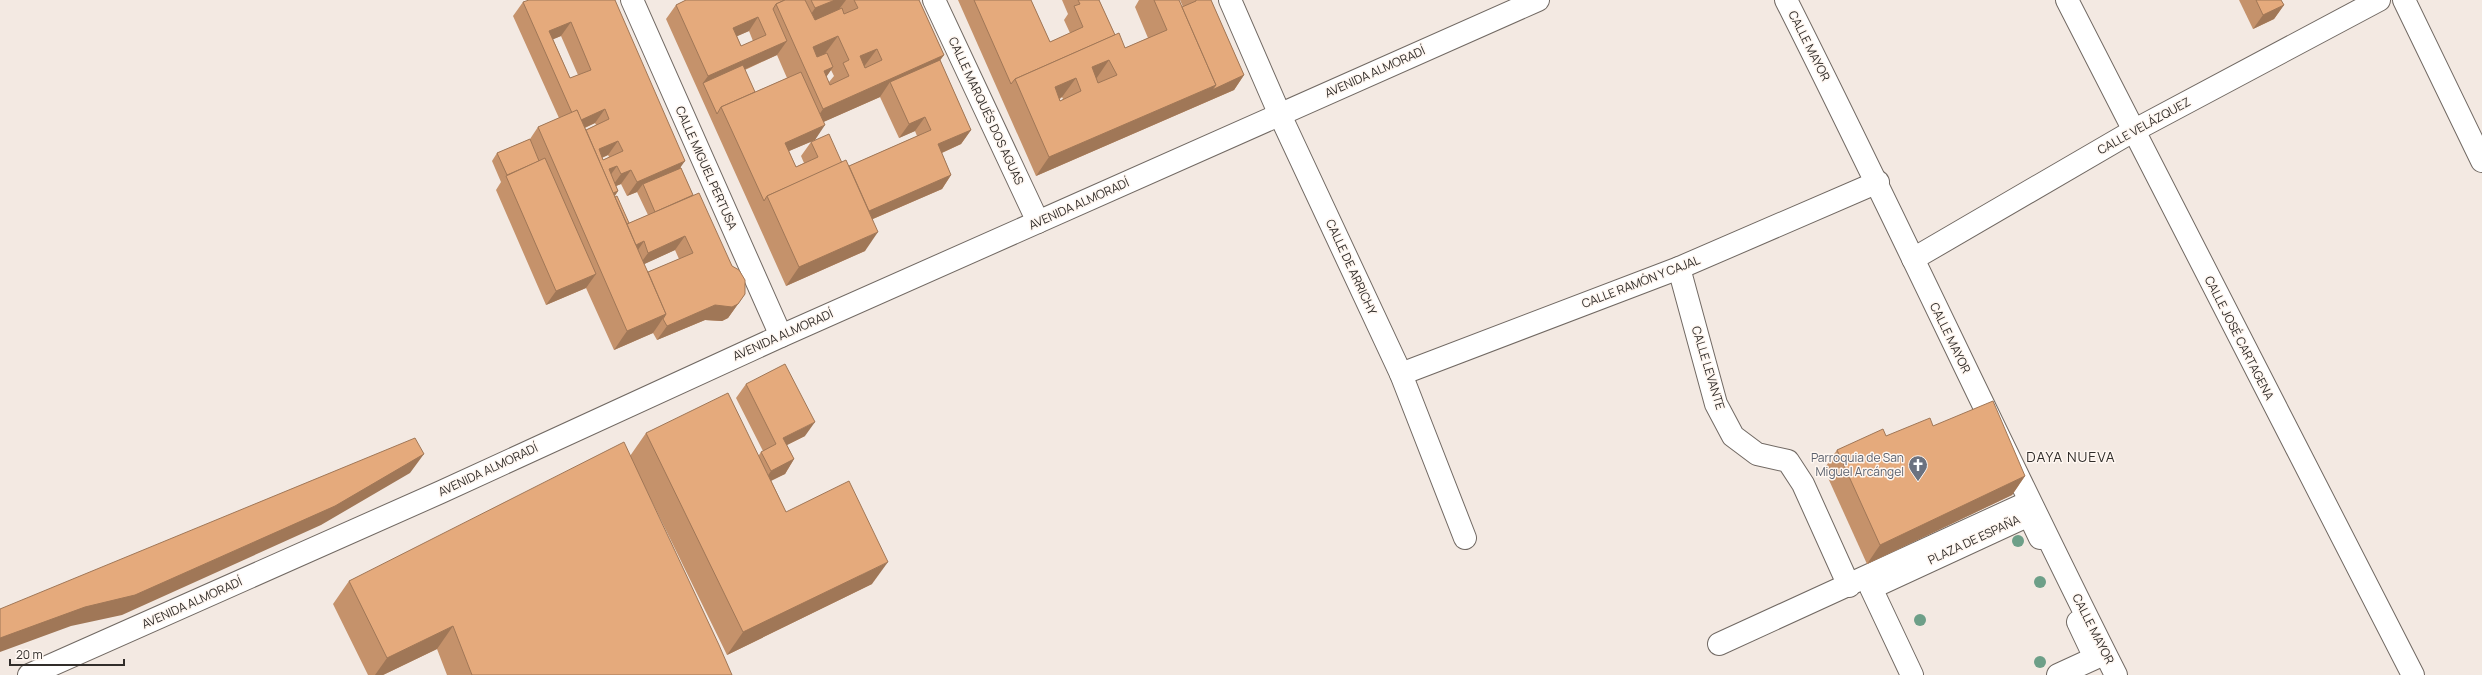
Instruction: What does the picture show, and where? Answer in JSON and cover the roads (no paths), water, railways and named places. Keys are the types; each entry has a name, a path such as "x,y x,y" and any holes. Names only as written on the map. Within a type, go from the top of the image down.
{"street":[{"name":"CALLE MIGUEL PERTUSA","path":"632,0 781,336"},
{"name":"CALLE MARQUÉS DOS AGUAS","path":"934,0 1038,222"},
{"name":"CALLE DE ARRICHY","path":"1230,0 1280,115 1401,374 1465,538"},
{"name":"AVENIDA ALMORADÍ","path":"29,675 441,492 781,336 1538,0"},
{"name":"CALLE MAYOR","path":"1786,0 1878,182 1913,259 2029,502 2116,675"},
{"name":"CALLE JOSÉ CARTAGENA","path":"2066,0 2413,675"},
{"name":"CALLE VELÁZQUEZ","path":"1913,259 2133,131 2379,0"},
{"path":"2404,0 2482,161"},
{"name":"CALLE RAMÓN Y CAJAL","path":"1401,374 1679,268 1878,182"},
{"name":"CALLE LEVANTE","path":"1679,268 1716,404 1733,436 1757,454 1788,462 1803,484 1849,586"},
{"path":"1719,644 1849,586 2029,502"},
{"name":"PLAZA DE ESPAÑA","path":"1912,675 1871,588 2029,515 2095,658 2058,675"}],"place":[{"name":"Parroquia de San Miguel Arcángel","path":"1918,482"}],"district":[{"name":"DAYA NUEVA","path":"2071,457"}]}
